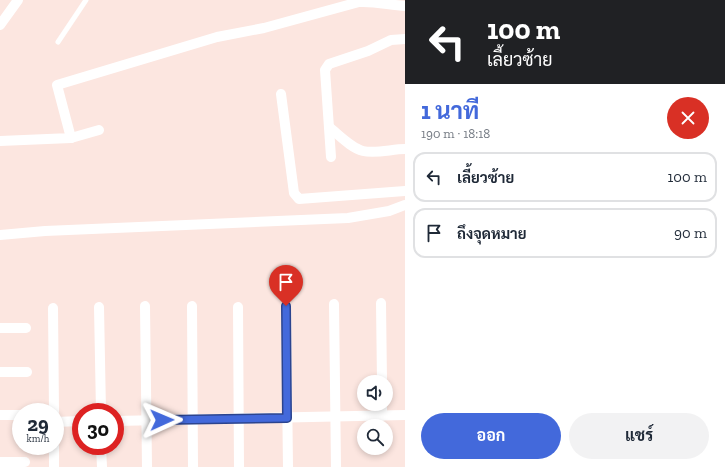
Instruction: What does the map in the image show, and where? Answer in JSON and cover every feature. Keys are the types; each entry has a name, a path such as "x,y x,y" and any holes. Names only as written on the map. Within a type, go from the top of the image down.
{"street":[{"path":"0,26 18,0"},
{"path":"70,138 57,85 216,37 264,28 359,2 372,1 390,5 405,6"},
{"path":"331,157 325,70 328,64 368,51 391,40 405,39"},
{"path":"281,94 294,193 299,199 405,191"},
{"path":"329,127 352,146 362,151 371,152 405,149"},
{"path":"0,141 70,138 99,130"},
{"path":"0,235 45,231 348,218 389,211 405,206"},
{"path":"381,303 382,375"},
{"path":"334,304 336,467"},
{"path":"145,306 147,467"},
{"path":"192,306 193,467"},
{"path":"286,306 288,467"},
{"path":"99,307 101,403"},
{"path":"238,307 239,467"},
{"path":"53,308 54,403"},
{"path":"0,328 26,328"},
{"path":"0,372 27,372"},
{"path":"382,411 382,416"},
{"path":"0,415 12,415"},
{"path":"124,421 405,415"},
{"path":"54,455 54,467"},
{"path":"102,455 102,467"},
{"path":"0,462 25,462"}],"lane":[{"path":"58,42 86,0"}],"route":[{"path":"162,420 287,418 286,306"}]}
